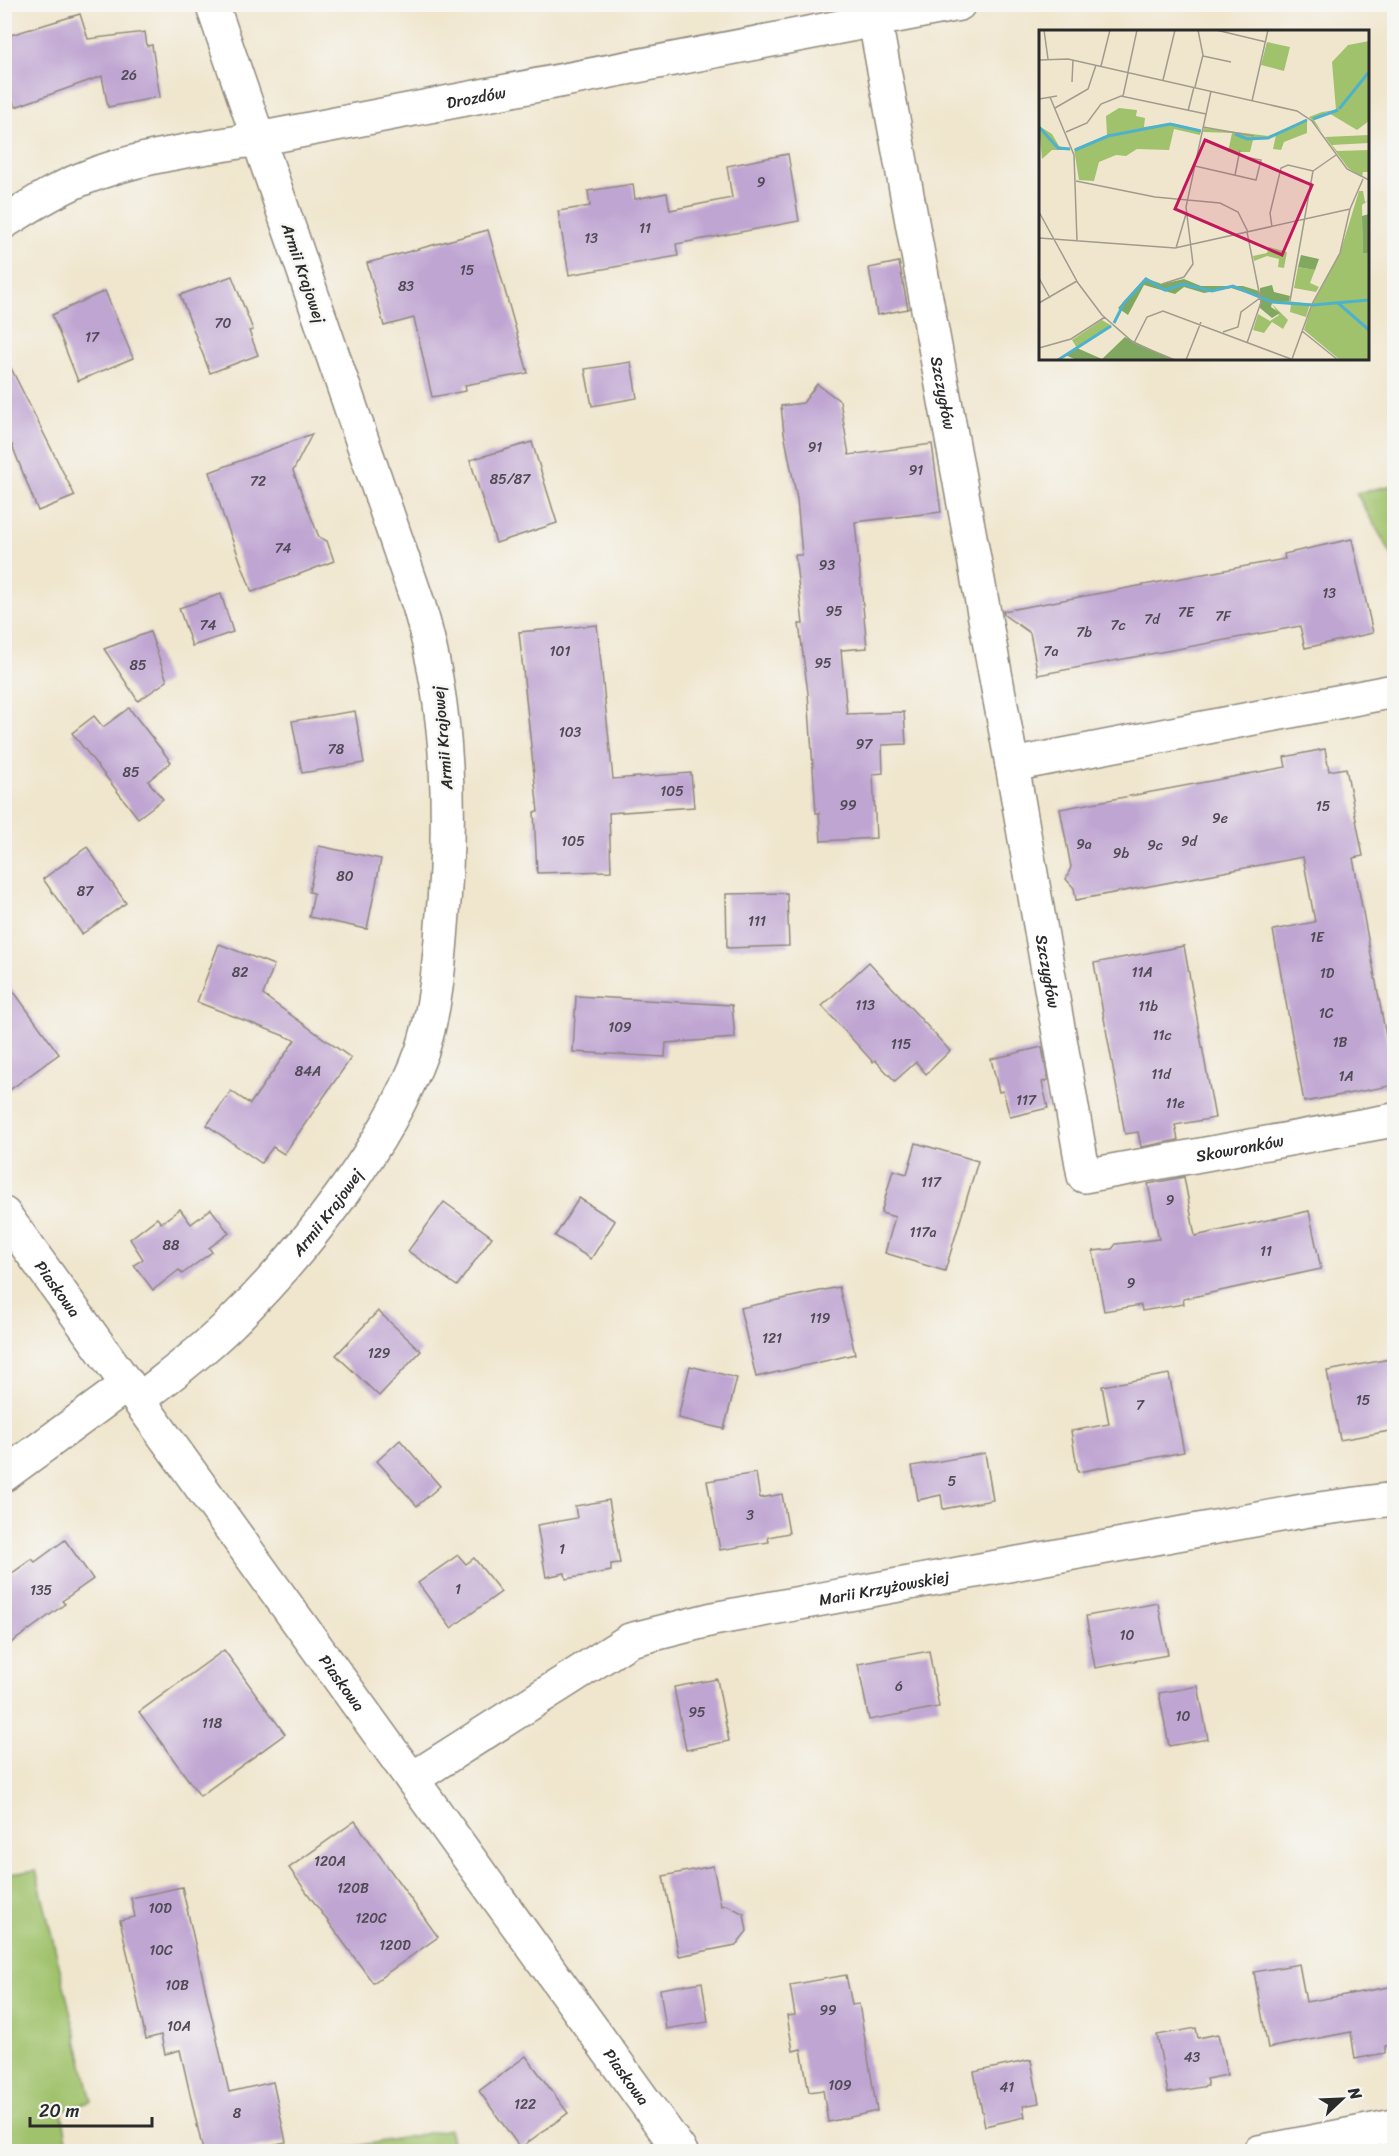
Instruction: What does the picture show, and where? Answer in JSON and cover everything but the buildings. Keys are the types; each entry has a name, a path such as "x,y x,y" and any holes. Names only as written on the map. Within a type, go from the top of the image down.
{"street":[{"name":"Armii Krajowej","path":"4,1475 197,1354 263,1290 328,1212 384,1128 422,1050 434,996 441,940 448,832 443,723 429,639 416,595 212,4"},
{"name":"Drozdów","path":"4,222 79,180 148,158 258,139 959,4"},
{"name":"Szczygłów","path":"874,21 1012,765 1084,1176"},
{"path":"1012,765 1395,691"},
{"name":"Skowronków","path":"1084,1176 1395,1120"},
{"name":"Piaskowa","path":"4,1214 681,2151"},
{"name":"Marii Krzyżowskiej","path":"412,1779 630,1640 724,1617 1304,1511 1395,1499"},
{"path":"1259,2151 1395,2126"}],"green space":[{"path":"1394,485 1394,559 1356,493"},
{"path":"36,1870 92,2101 62,2111 69,2151 5,2151 5,1875"},
{"path":"449,2129 454,2151 330,2151"}]}
